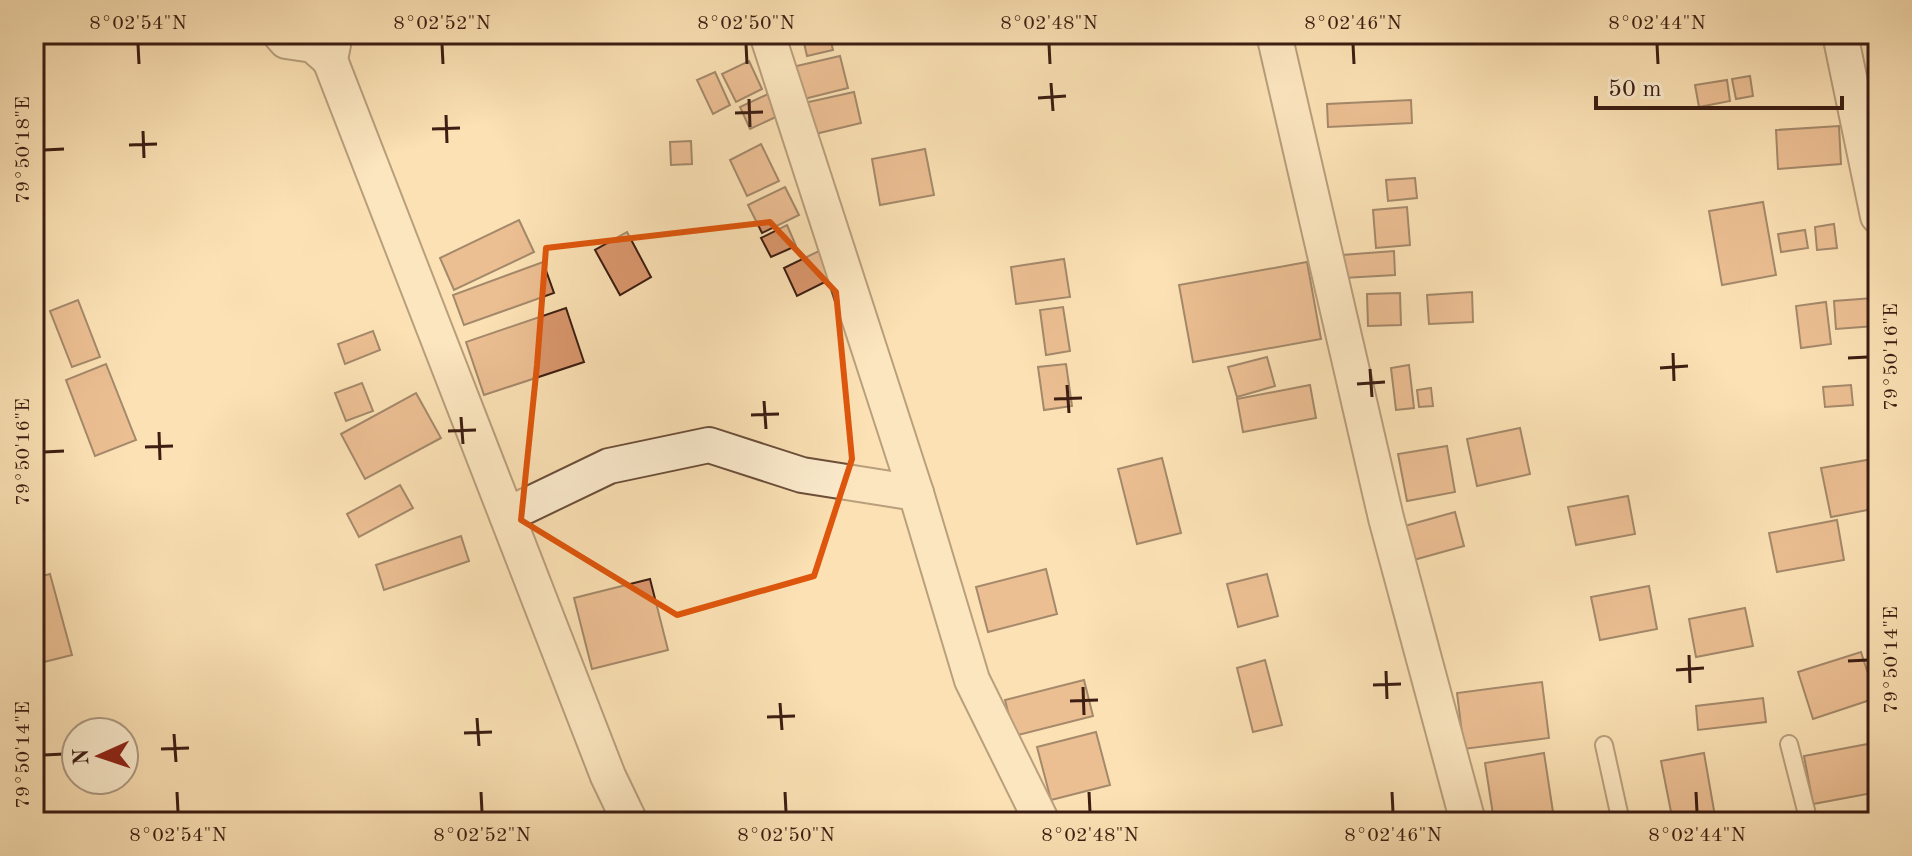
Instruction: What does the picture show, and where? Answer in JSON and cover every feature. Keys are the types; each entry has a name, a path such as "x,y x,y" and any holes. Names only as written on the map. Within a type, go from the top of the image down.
{"street":[{"path":"280,34 286,41 333,47 507,515 608,776 630,822"},
{"path":"767,34 916,493 972,680 1042,822"},
{"path":"1274,34 1386,518 1468,822"},
{"path":"1840,34 1878,216"},
{"path":"507,515 609,466 709,445 802,475 916,493"}],"lane":[{"path":"1789,744 1809,822"},
{"path":"1604,745 1621,822"}],"highlighted area":[{"path":"770,222 836,292 852,459 814,576 677,615 521,520 546,248"}],"building":[{"path":"802,34 829,34 833,50 807,56"},
{"path":"840,56 848,88 796,101 788,68"},
{"path":"749,61 762,89 736,102 722,74"},
{"path":"715,72 730,105 713,114 697,80"},
{"path":"1750,76 1753,96 1736,99 1732,79"},
{"path":"1727,80 1730,101 1699,107 1695,85"},
{"path":"1874,86 1878,109 1862,112 1858,89"},
{"path":"854,92 861,123 811,135 804,103"},
{"path":"768,94 778,116 750,129 740,107"},
{"path":"1411,100 1412,123 1328,127 1327,104"},
{"path":"1839,126 1841,164 1778,169 1776,130"},
{"path":"691,141 692,164 671,165 670,142"},
{"path":"761,144 779,181 747,196 730,160"},
{"path":"925,149 934,195 880,205 872,159"},
{"path":"1415,178 1417,198 1388,201 1386,180"},
{"path":"785,187 799,215 762,233 748,205"},
{"path":"1763,202 1776,275 1722,285 1709,211"},
{"path":"1407,207 1410,245 1376,248 1373,210"},
{"path":"519,220 534,252 454,290 440,258"},
{"path":"1834,224 1837,248 1817,250 1815,227"},
{"path":"787,225 796,246 771,257 761,238"},
{"path":"1805,230 1808,248 1781,252 1778,234"},
{"path":"627,232 651,277 620,295 595,250"},
{"path":"821,250 833,278 797,296 784,268"},
{"path":"1394,251 1395,275 1344,278 1342,255"},
{"path":"1064,259 1070,297 1016,304 1011,267"},
{"path":"543,262 554,293 464,325 453,295"},
{"path":"1307,262 1321,339 1193,362 1179,285"},
{"path":"1472,292 1473,322 1429,324 1427,295"},
{"path":"1400,293 1401,325 1368,326 1367,294"},
{"path":"1873,298 1875,326 1836,329 1834,301"},
{"path":"78,300 100,357 72,367 50,311"},
{"path":"1826,302 1831,344 1801,348 1796,306"},
{"path":"1063,307 1070,351 1046,355 1040,310"},
{"path":"566,308 584,362 484,395 466,342"},
{"path":"373,331 380,350 345,364 338,344"},
{"path":"1267,357 1275,386 1237,397 1228,367"},
{"path":"106,364 136,440 95,456 66,380"},
{"path":"1066,364 1072,406 1044,410 1038,367"},
{"path":"1409,365 1414,408 1396,410 1391,368"},
{"path":"362,383 373,411 346,421 335,393"},
{"path":"1310,385 1316,418 1243,432 1237,399"},
{"path":"1851,385 1853,405 1825,407 1823,387"},
{"path":"1431,388 1433,406 1419,407 1417,390"},
{"path":"416,393 441,438 365,479 341,434"},
{"path":"1520,428 1530,474 1477,486 1467,439"},
{"path":"1447,446 1455,492 1407,501 1398,454"},
{"path":"1162,458 1181,533 1137,544 1118,469"},
{"path":"1878,458 1878,508 1831,517 1821,468"},
{"path":"400,485 413,508 359,537 347,514"},
{"path":"1628,496 1635,534 1576,545 1568,507"},
{"path":"1455,512 1464,546 1410,561 1401,527"},
{"path":"1837,520 1844,560 1777,572 1769,533"},
{"path":"461,536 469,561 384,590 376,565"},
{"path":"1046,569 1057,614 988,632 976,587"},
{"path":"50,574 72,655 36,664 34,578"},
{"path":"1267,574 1278,616 1238,627 1227,584"},
{"path":"650,579 668,650 592,669 574,598"},
{"path":"1649,586 1657,629 1600,640 1591,597"},
{"path":"1745,608 1753,646 1696,657 1689,619"},
{"path":"1861,652 1876,698 1813,719 1798,672"},
{"path":"1265,660 1282,725 1253,732 1237,668"},
{"path":"1084,680 1093,716 1014,736 1005,700"},
{"path":"1542,682 1549,738 1464,749 1457,693"},
{"path":"1763,698 1766,722 1698,730 1696,706"},
{"path":"1096,732 1110,785 1051,800 1037,747"},
{"path":"1878,742 1878,792 1813,804 1804,756"},
{"path":"1544,753 1553,812 1494,821 1485,763"},
{"path":"1704,753 1716,822 1673,822 1661,761"}]}
